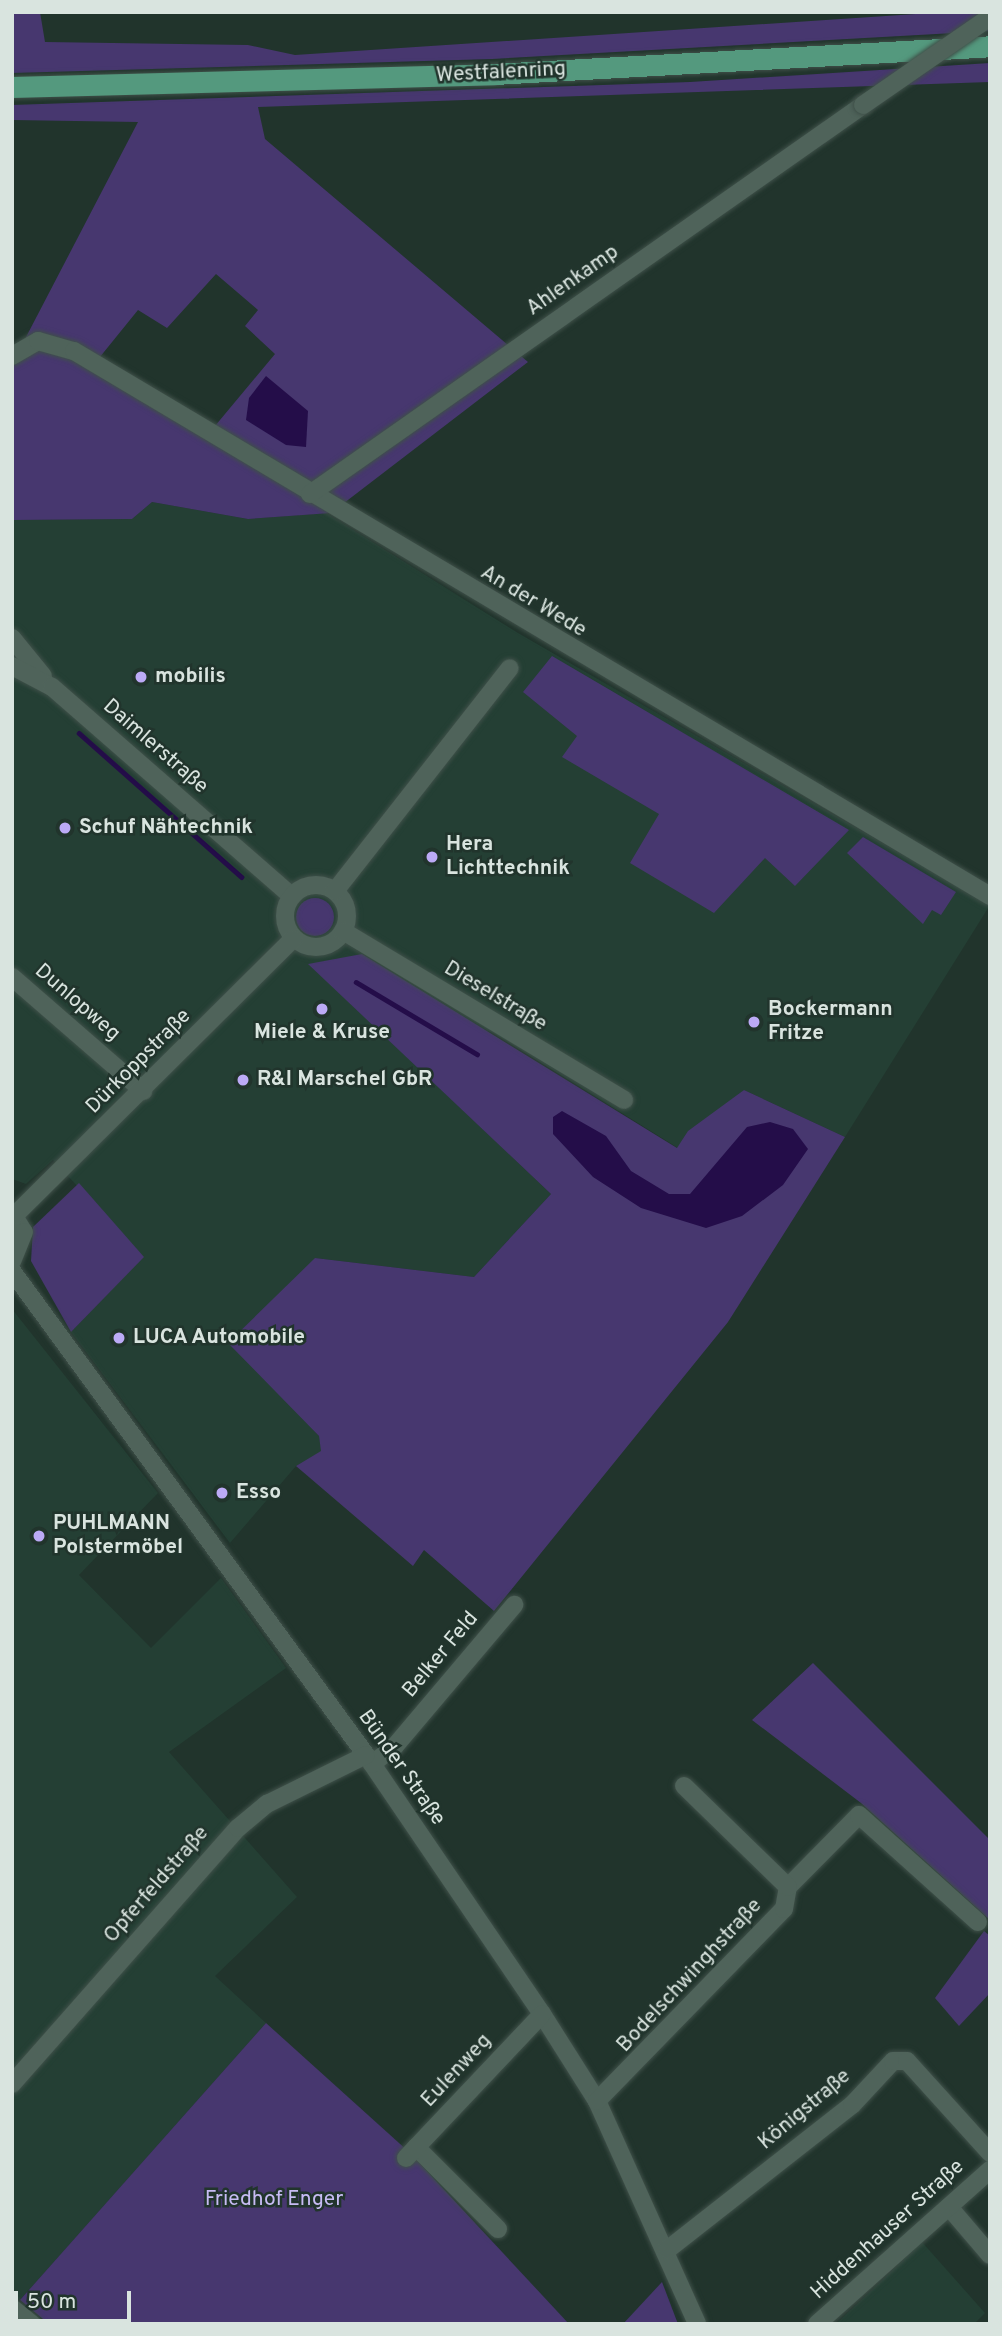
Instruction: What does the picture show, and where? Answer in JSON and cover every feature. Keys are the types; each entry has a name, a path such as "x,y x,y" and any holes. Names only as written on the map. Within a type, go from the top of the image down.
{"main road":[{"name":"Westfalenring","path":"12,87 494,74 990,46"}],"street":[{"name":"Ahlenkamp","path":"310,495 990,17"},
{"name":"An der Wede","path":"12,356 38,341 56,342 990,897"},
{"name":"Daimlerstraße","path":"12,638 52,687 292,896"},
{"name":"Daimlerstraße","path":"12,666 52,687"},
{"path":"335,891 510,668"},
{"path":"308,886 335,891 345,906 343,931 320,947 293,939 284,913 292,896 308,886"},
{"name":"Dieselstraße","path":"343,931 624,1101"},
{"name":"Dürkoppstraße","path":"14,1214 143,1091 293,939"},
{"name":"Dunlopweg","path":"12,977 143,1091"},
{"path":"12,1261 24,1241 14,1214"},
{"name":"Bünder Straße","path":"12,1272 369,1759 542,2014 597,2101 667,2250 697,2324"},
{"name":"Belker Feld","path":"369,1759 395,1746 514,1605"},
{"name":"Opferfeldstraße","path":"12,2084 238,1828 267,1804 369,1759"},
{"path":"684,1786 788,1887 859,1815 978,1922"},
{"name":"Bodelschwinghstraße","path":"597,2101 738,1963 784,1909 788,1887"},
{"name":"Eulenweg","path":"498,2229 411,2153 542,2014"},
{"name":"Königstraße","path":"667,2250 852,2105 900,2059 990,2153"},
{"name":"Hiddenhauser Straße","path":"817,2324 990,2170"},
{"path":"948,2207 990,2255"},
{"path":"12,2308 32,2324"}],"shaded area":[{"path":"266,376 308,411 306,447 286,445 246,420 249,398"},
{"path":"152,502 248,519 326,513 518,633 990,905 845,1137 744,1090 678,1148 493,1033 309,964 551,1194 474,1277 315,1258 288,1401 319,1436 322,1451 296,1466 230,1543 71,1332 143,1257 53,1160 26,1184 12,1179 12,520 132,519"},
{"path":"562,1111 606,1136 631,1171 669,1194 690,1194 747,1127 770,1122 793,1129 808,1149 783,1185 742,1216 706,1228 641,1208 593,1177 553,1134 553,1117"},
{"path":"12,1309 158,1493 79,1575 151,1648 221,1578 286,1668 169,1752 297,1897 215,1976 266,2023 20,2300 12,2293"},
{"path":"922,2242 985,2313 974,2324 836,2324"}],"green space":[{"path":"12,12 40,12 45,42 248,45 295,55 946,12 990,12 990,31 492,59 12,73"},
{"path":"990,63 990,82 258,107 265,139 528,362 331,513 248,519 152,502 132,519 12,520 12,364 138,122 12,120 12,105 690,82","holes":["216,274 258,310 245,326 275,354 205,438 91,368 138,310 167,328"]},
{"path":"552,656 849,830 795,886 765,858 714,913 630,863 659,814 562,757 577,736 523,692"},
{"path":"863,837 956,892 941,915 932,910 923,924 847,853"},
{"path":"315,898 329,903 334,917 329,931 315,936 301,931 296,917 301,903"},
{"path":"362,954 677,1148 688,1131 744,1090 845,1137 728,1322 494,1611 424,1550 413,1566 296,1466 321,1451 319,1436 228,1343 315,1258 474,1277 551,1194 308,964"},
{"path":"79,1183 144,1257 71,1332 31,1261 33,1227"},
{"path":"813,1663 990,1840 990,1920 861,1803 752,1720"},
{"path":"984,1931 990,1936 990,1993 959,2026 935,1998"},
{"name":"Friedhof Enger","path":"266,2023 409,2152 569,2324 49,2324 20,2300"},
{"path":"662,2282 678,2324 623,2324"}],"waterway":[{"path":"79,733 242,877"},
{"path":"356,982 477,1054"}],"place":[{"name":"mobilis","path":"141,677"},
{"name":"Schuf Nähtechnik","path":"65,828"},
{"name":"Hera Lichttechnik","path":"432,857"},
{"name":"Miele & Kruse","path":"322,1009"},
{"name":"Bockermann Fritze","path":"754,1022"},
{"name":"R&I Marschel GbR","path":"243,1080"},
{"name":"LUCA Automobile","path":"119,1338"},
{"name":"Esso","path":"222,1493"},
{"name":"PUHLMANN Polstermöbel","path":"39,1536"}]}
